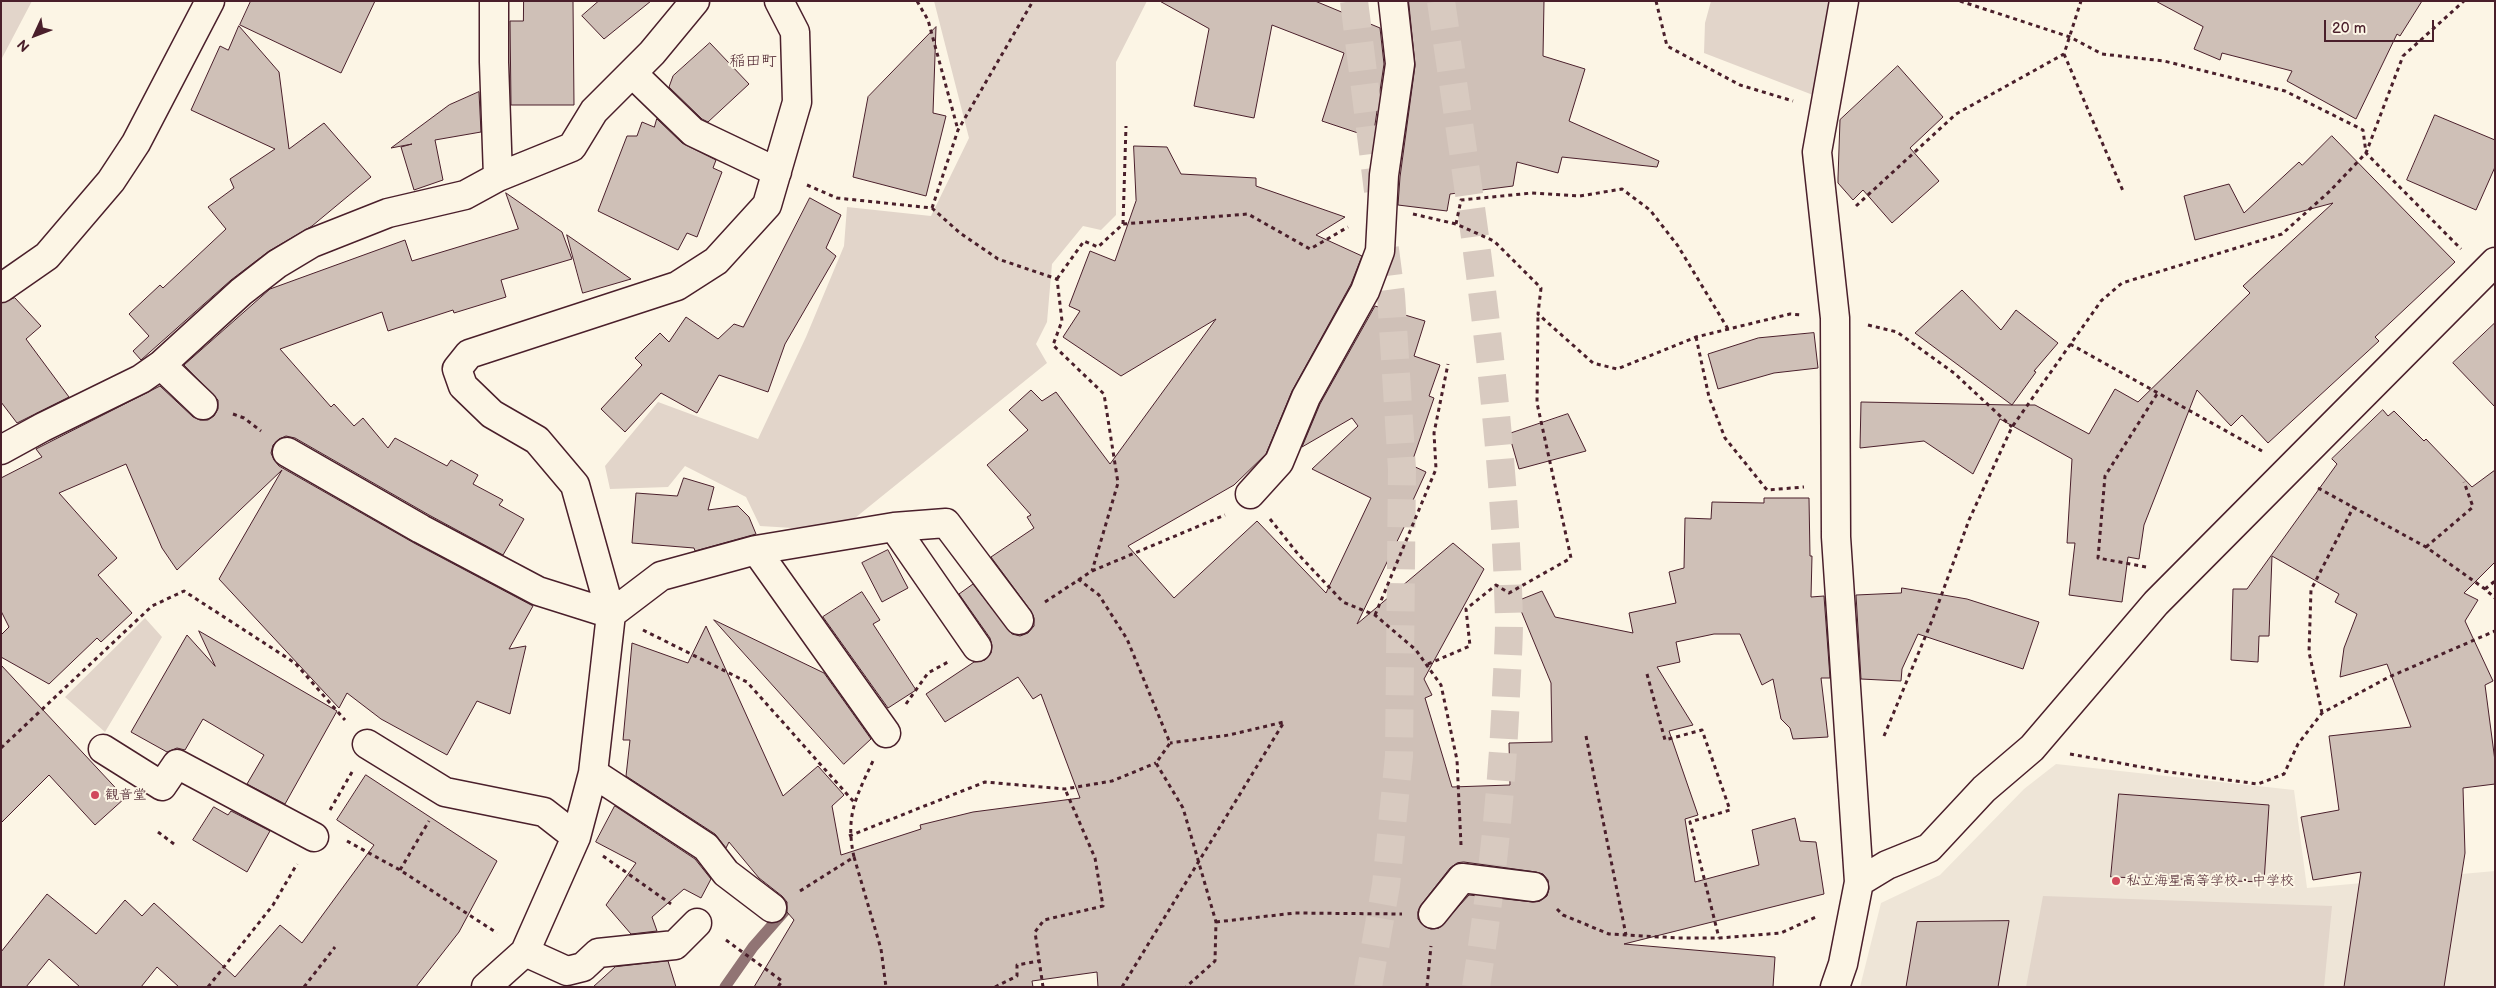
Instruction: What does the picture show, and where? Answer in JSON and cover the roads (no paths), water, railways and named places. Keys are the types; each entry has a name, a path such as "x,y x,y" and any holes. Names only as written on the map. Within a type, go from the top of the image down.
{"street":[{"path":"1,288 47,256 111,181 136,143 210,1"},
{"path":"494,1 498,177"},
{"path":"1,450 43,426 141,379 161,365 241,292 277,264 312,243 388,213 465,195 498,177 572,148 594,111 652,53 695,1"},
{"path":"486,987 525,952 576,837 593,773 611,614 575,484 537,440 492,414 463,386 457,369 469,354 677,286 716,260 767,205 797,102 795,32 779,1"},
{"path":"1250,494 1279,462 1306,397 1365,291 1380,251 1384,208 1384,175 1400,64 1393,1"},
{"path":"1835,987 1843,964 1859,882 1836,537 1836,318 1817,152 1844,1"},
{"path":"632,73 693,132 777,172"},
{"path":"1859,882 1887,865 1930,848 1984,789 2032,748 2156,602 2490,268"},
{"path":"161,365 202,405"},
{"path":"288,452 421,529 538,591 611,614"},
{"path":"611,614 661,576 756,550 894,527 946,523 1019,620"},
{"path":"894,527 977,647"},
{"path":"756,550 886,733"},
{"path":"367,744 445,792 544,812 576,837"},
{"path":"103,749 162,786 177,764 314,837"},
{"path":"593,773 706,847 726,873 772,908"},
{"path":"1434,914 1462,878 1534,887"},
{"path":"525,952 567,971 583,967 598,953 675,945 697,923"}],"waterway":[{"path":"725,987 753,947 789,906"}],"tunnel":[{"path":"1354,1 1378,191"},
{"path":"1441,1 1474,232 1493,387 1506,542 1509,620 1499,804 1476,987"},
{"path":"1368,987 1386,885 1399,756 1402,469 1391,295 1383,234"}],"place":[{"name":"観音堂","path":"95,795"},
{"name":"私立海星高等学校・中学校","path":"2116,881"}],"district":[{"name":"稲田町","path":"753,62"}]}
